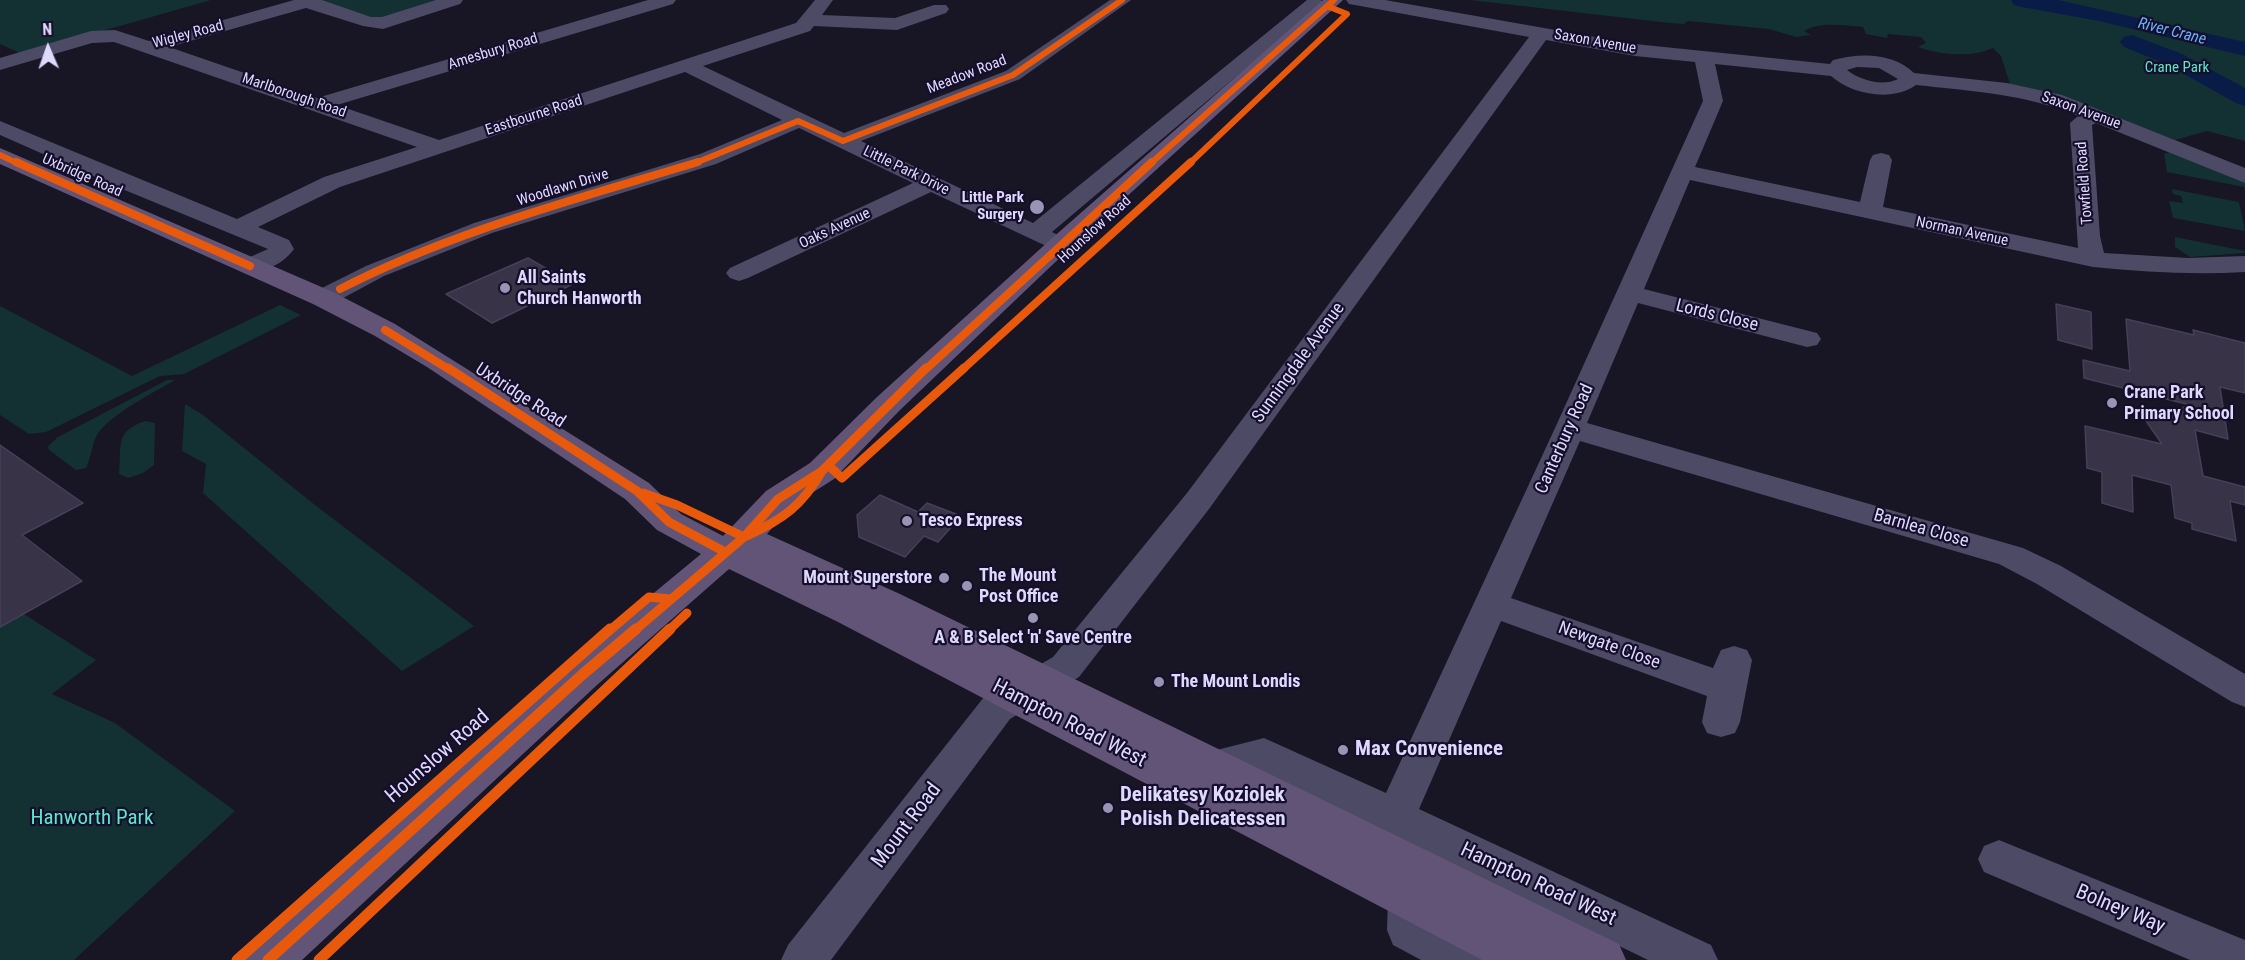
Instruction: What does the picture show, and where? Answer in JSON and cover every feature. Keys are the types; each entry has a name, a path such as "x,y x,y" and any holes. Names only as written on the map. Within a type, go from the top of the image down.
{"main road":[{"name":"Uxbridge Road","path":"0,155 323,298 384,330 437,361 637,491 669,522 735,544"},
{"name":"Hounslow Road","path":"268,960 583,674 735,544 788,515 809,495 822,471 1048,239"},
{"name":"Hampton Road West","path":"735,544 827,573 1029,689 1426,870 1529,960"},
{"name":"Hampton Road West","path":"1029,689 1215,766 1602,960"}],"street":[{"name":"Wigley Road","path":"0,64 91,37 116,36 149,47 310,1 369,22 383,23 454,0"},
{"name":"Amesbury Road","path":"319,104 667,0"},
{"name":"Eastbourne Road","path":"237,228 332,182 803,27 824,0"},
{"name":"Meadow Road","path":"843,141 1013,75 1122,0"},
{"name":"Saxon Avenue","path":"1355,0 1635,50 1837,71 1849,80 1883,88 1903,85 1908,82 1908,78 2026,92 2055,99 2245,176"},
{"path":"1048,239 1318,2"},
{"path":"881,37 897,24 940,9"},
{"path":"809,20 897,24"},
{"name":"Sunningdale Avenue","path":"1029,689 1066,668 1198,501 1541,33"},
{"name":"Marlborough Road","path":"149,47 439,147"},
{"name":"Canterbury Road","path":"1395,817 1570,428 1713,101 1704,58"},
{"name":"Little Park Drive","path":"687,66 1048,239"},
{"name":"Towfield Road","path":"2093,259 2088,236 2081,123 2094,114"},
{"name":"Woodlawn Drive","path":"323,298 375,271 483,228 708,159 798,121"},
{"name":"Uxbridge Road","path":"0,127 280,245 282,249 277,254 250,266"},
{"path":"1870,212 1881,160"},
{"name":"Norman Avenue","path":"1682,171 2093,259 2199,268 2245,264"},
{"name":"Oaks Avenue","path":"739,273 930,184"},
{"name":"Lords Close","path":"1628,293 1807,340"},
{"name":"Barnlea Close","path":"1570,428 2011,556 2049,575 2245,692"},
{"name":"Newgate Close","path":"1491,604 1727,690"},
{"name":"Mount Road","path":"804,960 997,708 1029,689"},
{"name":"Hampton Road West","path":"1215,766 1264,754 1395,817 1426,870 1695,960"},
{"name":"Bolney Way","path":"2000,860 2241,960"},
{"path":"1426,870 1409,930 1465,960"}],"green space":[{"path":"0,0 211,0 22,54 0,44"},
{"path":"323,0 442,0 413,11 373,19 321,2"},
{"name":"Crane Park","path":"1470,0 2245,0 2245,141 2207,131 2175,140 2054,94 2010,84 2001,56 1993,48 1976,53 1946,53 1918,47 1926,43 1921,37 1888,34 1887,38 1866,34 1863,27 1818,26 1804,31 1811,35 1796,37 1769,29 1688,21 1684,24 1670,23"},
{"path":"2171,152 2245,183 2245,192 2244,187 2167,172 2164,154"},
{"path":"2172,189 2239,202 2245,231 2173,218 2169,201 2183,203 2181,196 2173,194"},
{"path":"2175,237 2245,251 2245,253 2190,257 2175,247"},
{"path":"280,305 301,315 184,374 160,376 46,432 29,434 0,415 0,306 132,376"},
{"path":"167,380 175,380 132,405 101,429 86,468 76,470 49,450 48,446 58,437"},
{"path":"185,404 203,415 315,505 474,626 402,671 203,493 206,464 182,451"},
{"path":"145,421 155,423 154,465 143,473 128,478 119,474 121,441 128,430"},
{"name":"Hanworth Park","path":"24,614 96,660 52,694 115,723 235,811 74,960 0,960 0,627"}],"building":[{"name":"All Saints Church Hanworth","path":"528,258 573,284 492,323 446,294"},
{"path":"2056,304 2091,312 2092,349 2058,340"},
{"path":"2126,319 2194,335 2193,330 2245,343 2245,393 2220,387 2228,439 2195,430 2203,476 2245,487 2245,505 2230,501 2236,541 2192,529 2192,523 2175,518 2171,485 2132,475 2133,512 2102,503 2102,472 2087,468 2085,426 2162,444 2146,421 2190,405 2084,378 2083,360 2130,371"},
{"path":"0,445 83,503 22,535 82,581 0,627"},
{"name":"Tesco Express","path":"880,495 918,512 927,503 961,516 938,542 924,536 905,557 859,537 857,515"}],"waterway":[{"name":"River Crane","path":"2022,0 2099,14 2245,49"},
{"path":"2132,42 2174,59 2245,98"}],"cycle path":[{"path":"340,289 375,271 483,228 708,159 798,121 843,141 1013,75 1122,0"},
{"path":"268,960 583,674 744,537 778,499 822,471 888,404 1059,245 1334,0"},
{"path":"828,465 842,478 1155,196 1347,14 1327,6"},
{"path":"0,155 250,266"},
{"path":"385,330 437,361 637,491 669,522 725,552"},
{"path":"747,536 772,524 791,511 807,495 822,471"},
{"path":"643,493 677,505 744,537"},
{"path":"237,960 641,602 649,597 670,599"},
{"path":"319,960 687,613"}],"place":[{"name":"Little Park Surgery","path":"1037,207"},
{"name":"All Saints Church Hanworth","path":"505,288"},
{"name":"Crane Park Primary School","path":"2112,403"},
{"name":"Tesco Express","path":"907,521"},
{"name":"Mount Superstore","path":"944,578"},
{"name":"The Mount Post Office","path":"967,586"},
{"name":"A & B Select 'n' Save Centre","path":"1033,618"},
{"name":"The Mount Londis","path":"1159,682"},
{"name":"Max Convenience","path":"1343,750"},
{"name":"Delikatesy Koziolek Polish Delicatessen","path":"1108,808"}]}
